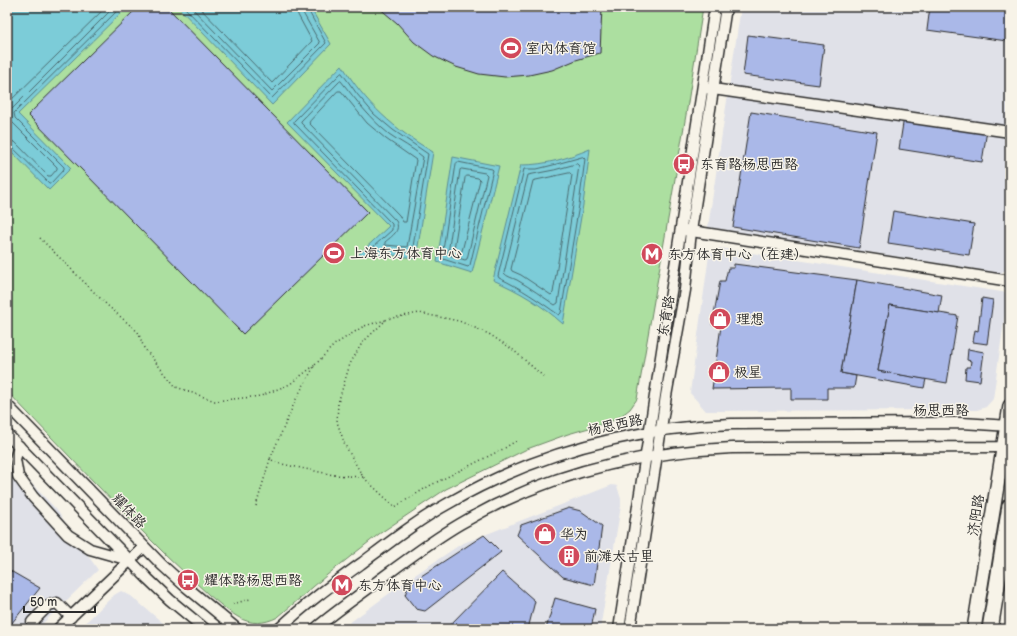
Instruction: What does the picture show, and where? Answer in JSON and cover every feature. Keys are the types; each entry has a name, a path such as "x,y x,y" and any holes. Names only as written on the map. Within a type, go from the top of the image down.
{"highway":[{"path":"990,629 1010,506"}],"main road":[{"name":"济阳路","path":"974,629 1006,447 1010,406"}],"street":[{"name":"东育路","path":"619,629 715,7"},
{"name":"东育路","path":"630,629 657,454 685,290 692,231 726,7"},
{"path":"702,88 1010,132"},
{"path":"681,230 1010,281"},
{"name":"耀体路","path":"7,405 184,585 237,629"},
{"name":"杨思西路","path":"279,629 319,595 392,540 455,500 512,471 546,458 603,441 649,431 679,427 731,424 962,423 1008,425"},
{"path":"7,434 170,600 205,629"},
{"path":"19,446 15,459 18,476 33,497 68,536 90,548 130,560"},
{"path":"315,629 406,560 461,524 491,507 560,478 609,464 657,454 732,448 1006,447"},
{"path":"58,629 144,546"},
{"path":"33,629 32,622 49,605 56,603 71,617"}],"path":[{"path":"40,238 107,305 138,332 144,348 176,386 216,401 261,396 290,384 315,365 334,345 364,326 387,319 419,313 459,321 488,334 512,349 544,377"},
{"path":"387,319 362,343 350,364 338,403 337,422 344,445 363,477 395,507 429,486 516,442"},
{"path":"256,506 270,460 297,397 315,365"},
{"path":"270,460 277,463 334,475 363,477"},
{"path":"233,604 250,599"}],"shaded area":[{"path":"741,7 1010,7 1010,267 1001,273 708,227"},
{"path":"720,248 1008,293 993,399 986,407 977,410 706,411 690,393 709,255"},
{"path":"7,458 56,509 98,570 37,629 7,629"},
{"name":"前滩太古里","path":"612,485 617,486 621,499 621,506 600,629 341,629 409,579 461,544"},
{"path":"121,591 131,596 170,629 79,629 114,595"}],"green space":[{"name":"上海东方体育中心","path":"7,7 703,7 637,399 630,409 610,422 568,434 527,449 446,489 379,534 327,575 278,617 258,623 243,620 234,615 179,568 7,391"}],"water":[{"path":"7,7 127,7 18,114 71,168 49,190 7,147"},
{"path":"178,7 310,7 331,44 272,105"},
{"path":"342,65 371,104 393,125 433,152 416,259 386,255 357,256 389,226 287,122"},
{"path":"590,149 583,205 563,324 530,299 493,280 521,165 539,164 557,160"},
{"path":"453,157 499,166 472,273 437,262"}],"building":[{"path":"138,7 167,7 368,212 243,334 28,115"},
{"name":"室内体育馆","path":"378,7 602,7 600,53 576,60 552,70 529,75 505,77 479,74 456,67 433,56 414,42 397,23"},
{"path":"930,7 1010,7 1007,41 927,30"},
{"path":"748,35 824,45 819,85 743,75"},
{"path":"751,112 877,132 859,248 733,227"},
{"path":"904,117 987,130 982,162 899,149"},
{"path":"893,211 974,224 969,255 888,243"},
{"path":"734,264 857,280 841,373 856,376 854,388 827,388 827,399 791,399 791,388 712,389 721,326 712,325 720,281 725,281 728,268 734,268"},
{"path":"857,280 942,295 939,313 890,305 878,371 926,379 924,388 841,373"},
{"path":"982,298 993,300 987,344 973,342 975,330 978,331"},
{"path":"890,305 958,316 947,383 878,371"},
{"path":"968,349 984,352 980,381 965,379 966,367 970,367 971,361 967,360"},
{"name":"前滩太古里","path":"569,508 581,511 602,526 594,585 563,577 517,535 521,525"},
{"path":"484,535 501,552 425,611 416,609 405,595 409,584"},
{"path":"7,569 40,588 7,629"},
{"path":"502,572 535,601 528,629 446,629"},
{"name":"前滩太古里","path":"555,598 595,609 591,629 546,629"}],"place":[{"name":"室内体育馆","path":"511,48"},
{"name":"东育路杨思西路","path":"684,164"},
{"name":"上海东方体育中心","path":"334,253"},
{"name":"东方体育中心（在建）","path":"652,254"},
{"name":"理想","path":"720,319"},
{"name":"极星","path":"719,372"},
{"name":"华为","path":"545,534"},
{"name":"前滩太古里","path":"569,556"},
{"name":"耀体路杨思西路","path":"188,580"},
{"name":"东方体育中心","path":"342,585"}]}
